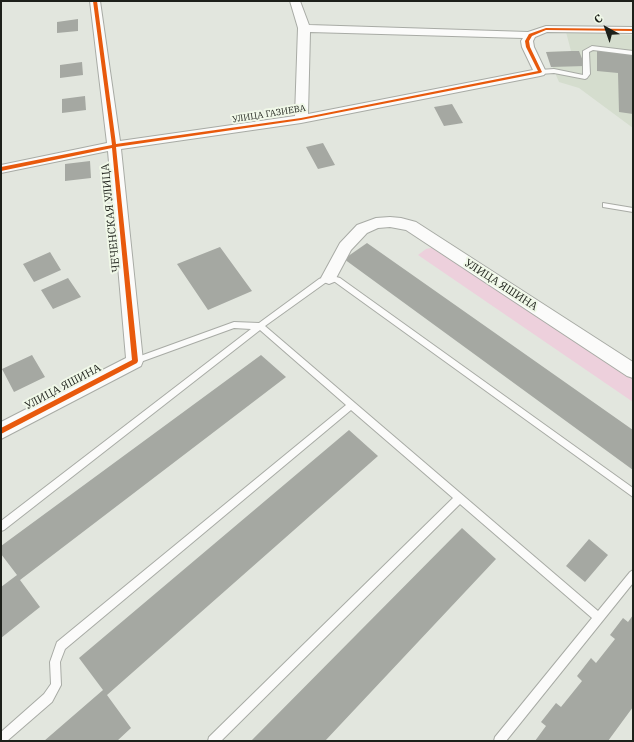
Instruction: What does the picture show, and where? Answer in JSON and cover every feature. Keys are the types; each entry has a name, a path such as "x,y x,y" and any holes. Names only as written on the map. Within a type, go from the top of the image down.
{"street":[{"name":"ЧЕЧЕНСКАЯ УЛИЦА","path":"95,1 114,146 135,361"},
{"path":"295,1 304,28 301,119"},
{"path":"304,28 530,35 546,29 633,30"},
{"path":"530,35 527,41 528,47 540,72"},
{"name":"УЛИЦА ГАЗИЕВА","path":"1,169 114,146 301,119 540,72"},
{"name":"УЛИЦА ЯШИНА","path":"329,278 345,246 362,229 376,223 390,222 411,226 633,371"},
{"name":"УЛИЦА ЯШИНА","path":"1,431 135,361"}],"lane":[{"path":"540,72 554,71 585,77 587,74 586,51 592,48 633,53"},
{"path":"605,205 633,210"},
{"path":"1,527 260,326 322,281 329,278 337,280 633,493"},
{"path":"135,361 234,325 260,326 599,618"},
{"path":"1,739 48,698 56,685 55,662 61,646 351,405"},
{"path":"213,741 459,498"},
{"path":"499,741 633,575"}],"shaded area":[{"path":"566,32 633,35 633,128 579,88 559,82 546,52 571,51"},
{"path":"435,247 633,377 633,402 418,255 426,249"}],"building":[{"path":"78,19 78,31 57,33 57,22"},
{"path":"579,51 585,66 551,67 546,52"},
{"path":"597,51 633,55 633,114 619,112 618,73 597,71"},
{"path":"82,62 83,75 60,78 60,65"},
{"path":"85,96 86,110 62,113 62,99"},
{"path":"452,104 463,123 444,126 434,107"},
{"path":"323,143 335,165 318,169 306,147"},
{"path":"90,161 91,178 65,181 65,164"},
{"path":"367,243 633,430 633,470 344,259"},
{"path":"220,247 252,291 208,310 177,264"},
{"path":"50,252 61,270 34,282 23,264"},
{"path":"68,278 81,297 53,309 41,290"},
{"path":"32,355 45,377 14,392 2,369"},
{"path":"261,355 286,377 20,580 40,607 1,638 1,587 17,575 1,554 1,546"},
{"path":"349,430 378,456 107,695 131,728 117,741 44,741 103,690 79,658"},
{"path":"462,528 496,559 325,741 251,741"},
{"path":"589,539 608,555 585,582 566,566"},
{"path":"633,615 633,707 608,741 535,741 546,726 541,722 556,703 561,707 582,681 577,676 591,658 596,663 615,639 610,635 623,618 628,622"}],"cycle path":[{"path":"1,431 135,361 114,146 95,1"},
{"path":"1,169 114,146 301,119 540,72 528,47 527,41 530,35 546,29 633,30"}]}
